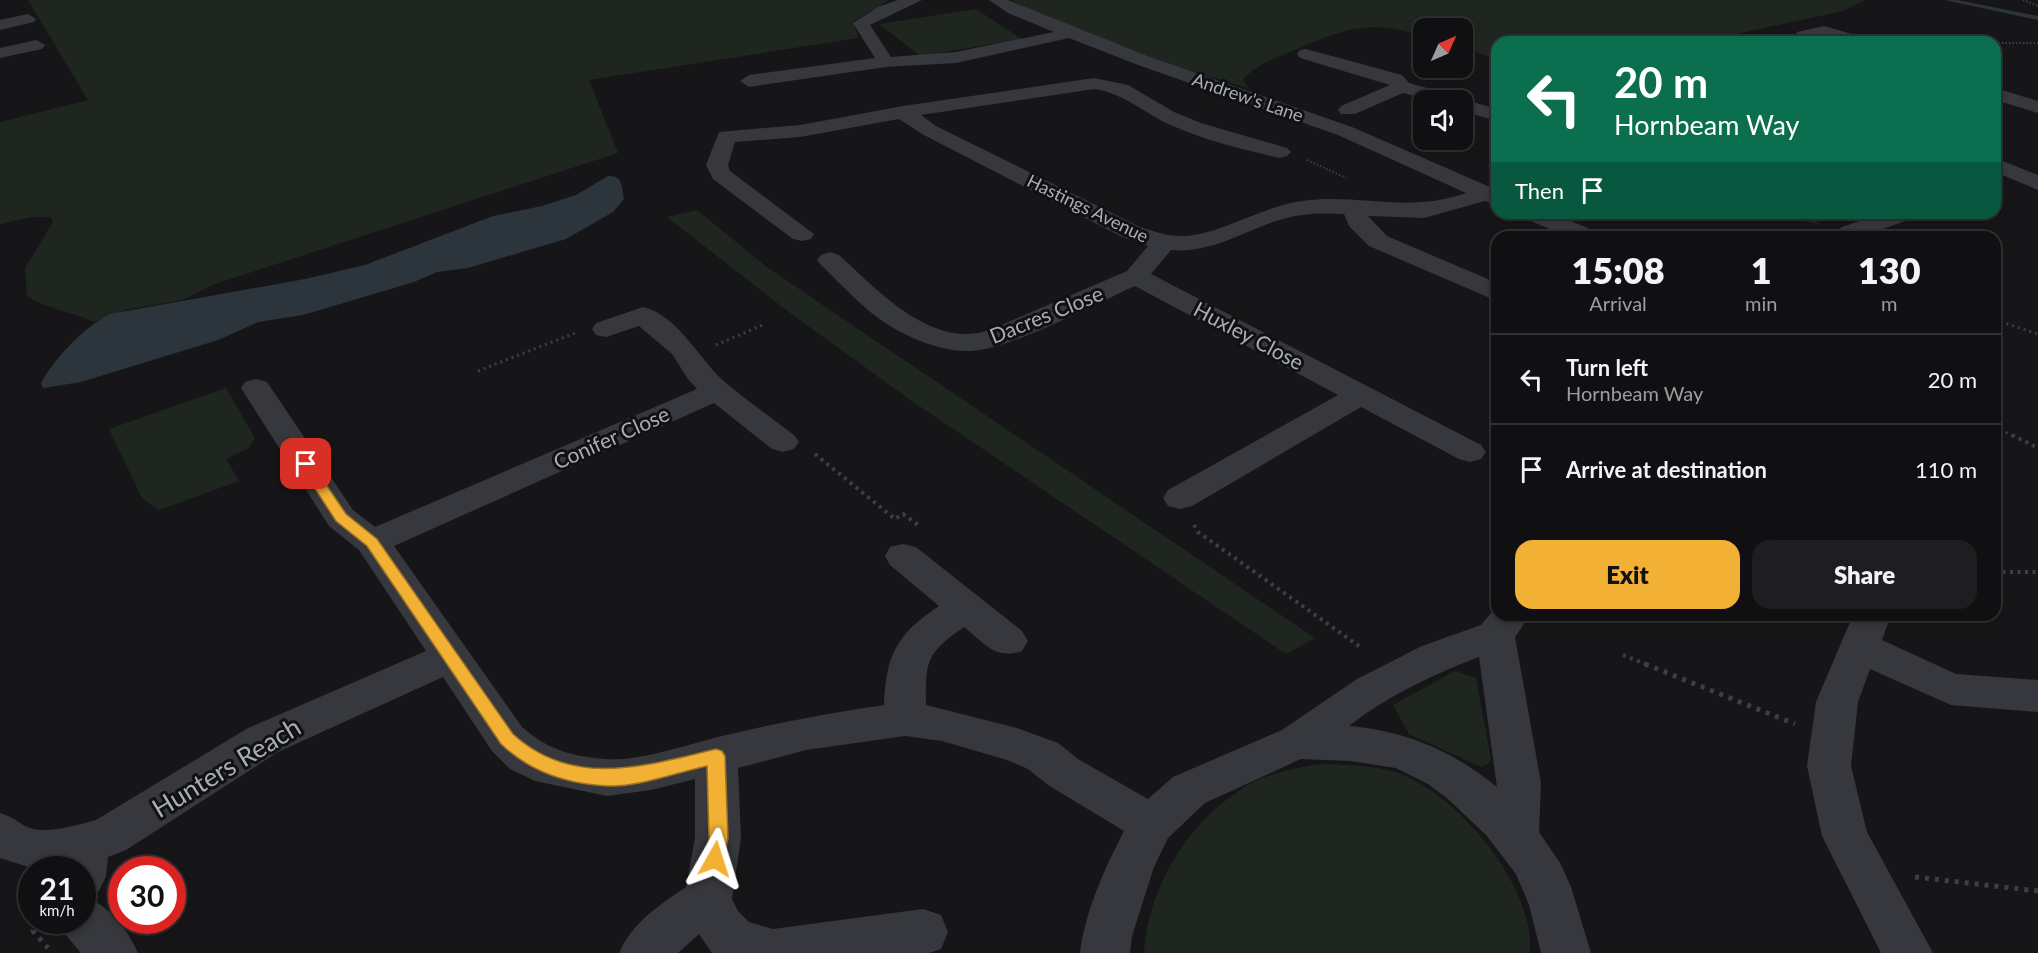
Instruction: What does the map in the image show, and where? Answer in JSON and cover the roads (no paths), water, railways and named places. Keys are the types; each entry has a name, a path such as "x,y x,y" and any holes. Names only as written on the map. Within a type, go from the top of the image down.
{"street":[{"path":"886,62 861,23 884,10 914,0"},
{"name":"Andrew's Lane","path":"997,0 1014,10 1071,32 1345,131 1491,195"},
{"path":"0,25 28,19"},
{"path":"1803,36 1824,31 1840,36"},
{"path":"748,81 886,62 940,59 1029,44 1071,32"},
{"path":"0,53 36,45"},
{"path":"1306,54 1395,79 1402,87 1413,90"},
{"path":"802,234 721,174 717,165 726,136 800,131 903,112 1101,82 1120,86 1151,108 1181,123 1280,152"},
{"path":"1348,110 1402,87"},
{"path":"2001,96 2038,107"},
{"path":"1473,108 1491,113"},
{"name":"Hastings Avenue","path":"903,112 930,130 1131,232 1164,243 1209,241 1273,215 1301,208 1381,211 1436,209 1491,195"},
{"path":"1213,153 1238,140"},
{"path":"2001,167 2038,184"},
{"path":"2006,190 2038,184"},
{"path":"1355,209 1357,221 1378,241 1491,290"},
{"path":"1546,219 1574,231"},
{"path":"1854,231 1889,219"},
{"name":"Dacres Close","path":"830,260 877,304 902,321 923,333 957,343 986,340 1002,335 1136,276 1164,243"},
{"name":"Huxley Close","path":"1136,276 1470,452"},
{"path":"606,329 643,315 683,349 698,373 717,391 783,442"},
{"path":"256,388 341,518 372,542 507,739 525,756 550,768 607,778 651,772 807,734 905,719 942,724 1017,745 1043,756 1064,772 1152,824"},
{"name":"Conifer Close","path":"372,542 717,391"},
{"path":"1180,498 1361,394"},
{"path":"903,556 1008,641"},
{"path":"905,719 906,660 912,649 935,628 964,607"},
{"path":"1105,953 1107,936 1131,865 1152,824 1189,790 1297,741 1371,690 1503,625 1518,783 1516,837"},
{"path":"1908,953 1845,836 1829,766 1837,702 1865,630 1951,689 2038,696"},
{"name":"Hunters Reach","path":"89,856 110,836 263,740 451,657"},
{"path":"1297,741 1371,745 1404,753 1432,765 1481,801 1516,837 1542,877 1559,921 1566,953"},
{"path":"716,756 718,838 708,900 721,928 734,941 773,953 923,932"},
{"name":"Hunters Reach","path":"0,833 7,842 28,847 66,849 78,856"},
{"path":"644,953 675,922 708,900"},
{"path":"96,934 113,953"}],"waterway":[{"path":"1948,0 2038,18"}]}
